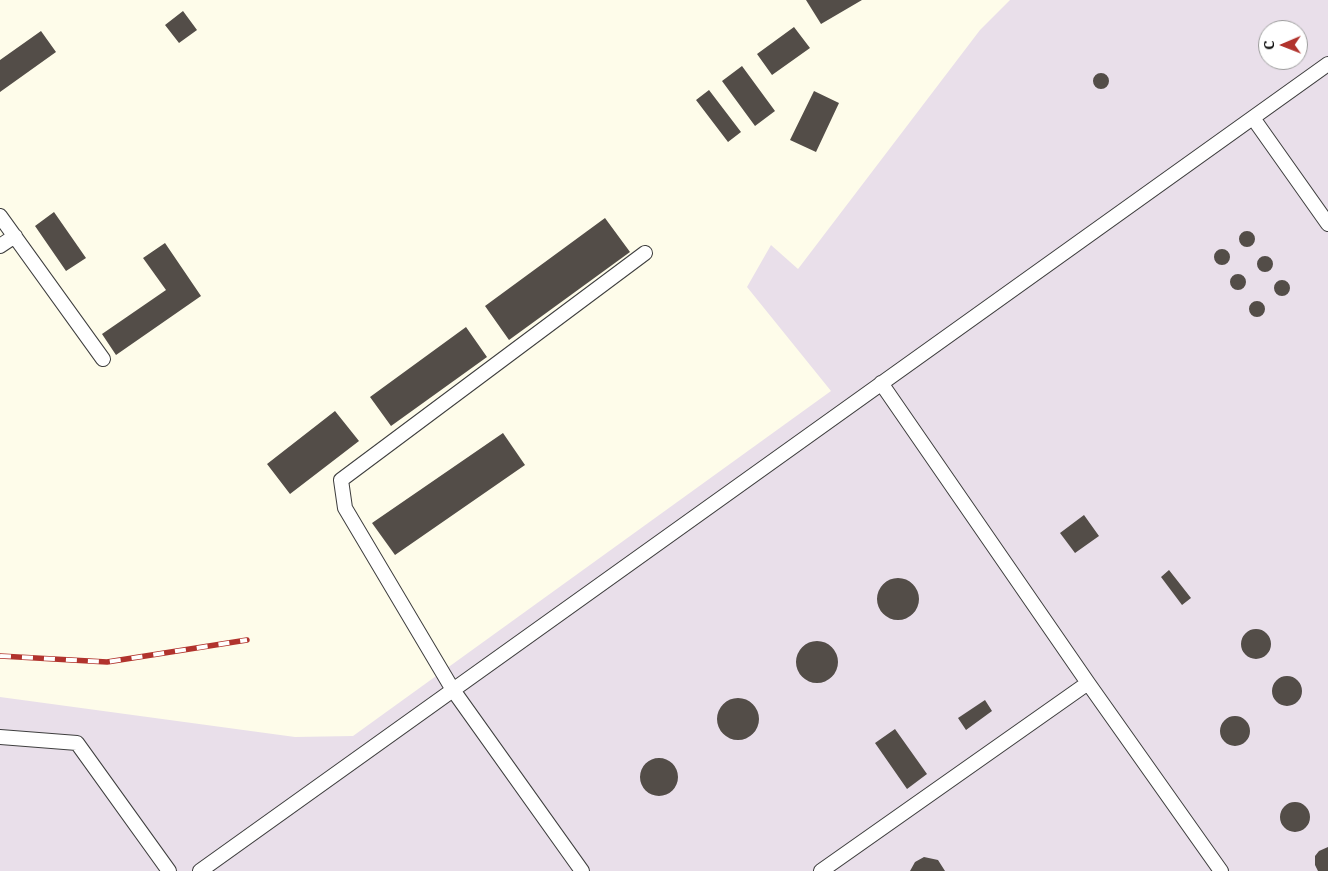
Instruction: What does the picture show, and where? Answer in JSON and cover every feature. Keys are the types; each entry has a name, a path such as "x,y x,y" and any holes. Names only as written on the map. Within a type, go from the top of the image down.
{"lane":[{"path":"200,871 1328,64"},
{"path":"1253,118 1328,224"},
{"path":"0,216 103,359"},
{"path":"0,246 15,236"},
{"path":"582,871 453,690 345,508 342,480 645,253"},
{"path":"881,383 1088,683 1221,871"},
{"path":"821,871 1088,683"},
{"path":"0,737 77,743 169,871"}],"shaded area":[{"path":"1010,0 1328,0 1328,871 0,871 0,697 295,737 353,736 831,391 747,287 771,245 798,269 980,30"}],"building":[{"path":"806,0 862,0 821,24"},
{"path":"183,11 197,30 179,43 165,25"},
{"path":"794,27 810,48 772,75 757,54"},
{"path":"41,31 56,52 0,92 0,60"},
{"path":"742,66 775,111 755,126 722,81"},
{"path":"1098,73 1104,73 1109,78 1107,87 1098,89 1093,84 1093,78"},
{"path":"709,90 741,132 728,142 696,100"},
{"path":"814,91 839,103 816,152 790,140"},
{"path":"54,212 86,258 66,271 35,226"},
{"path":"605,218 630,252 509,340 485,306"},
{"path":"1244,231 1250,231 1255,236 1253,245 1244,247 1239,242 1239,236"},
{"path":"165,243 201,296 116,355 102,334 166,290 143,258"},
{"path":"1219,249 1225,249 1230,254 1228,263 1219,265 1214,260 1214,254"},
{"path":"1262,256 1268,256 1273,261 1271,270 1262,272 1257,267 1257,261"},
{"path":"1235,274 1241,274 1246,279 1244,288 1235,290 1230,285 1230,279"},
{"path":"1279,280 1285,280 1290,285 1288,294 1279,296 1274,291 1274,285"},
{"path":"1254,301 1260,301 1265,306 1263,315 1254,317 1249,312 1249,306"},
{"path":"466,327 487,357 391,426 370,397"},
{"path":"335,411 359,441 290,494 267,464"},
{"path":"503,433 525,465 395,555 372,523"},
{"path":"1084,515 1099,536 1075,553 1060,533"},
{"path":"1169,570 1191,598 1182,605 1161,577"},
{"path":"898,578 913,584 919,599 913,614 898,620 883,614 877,599 883,584"},
{"path":"1256,629 1262,630 1270,638 1270,650 1262,658 1256,659 1250,658 1242,650 1241,644 1242,638 1250,630"},
{"path":"817,641 832,647 838,662 832,677 817,683 802,677 796,662 802,647"},
{"path":"1287,676 1293,677 1301,685 1301,697 1293,705 1287,706 1281,705 1273,697 1272,691 1273,685 1281,677"},
{"path":"738,698 753,704 759,719 753,734 738,740 723,734 717,719 723,704"},
{"path":"985,700 992,711 966,730 958,718"},
{"path":"1235,716 1241,717 1249,725 1249,737 1241,745 1235,746 1229,745 1221,737 1220,731 1221,725 1229,717"},
{"path":"895,729 927,774 907,789 875,743"},
{"path":"659,758 672,764 678,777 672,790 659,796 646,790 640,777 646,764"},
{"path":"1295,802 1301,803 1309,811 1309,823 1301,831 1295,832 1289,831 1281,823 1280,817 1281,811 1289,803"},
{"path":"1328,847 1328,871 1318,871 1315,865 1315,856 1319,851"},
{"path":"924,857 938,860 945,871 910,871 915,862"}],"railway":[{"path":"0,656 107,662 247,640"}]}
